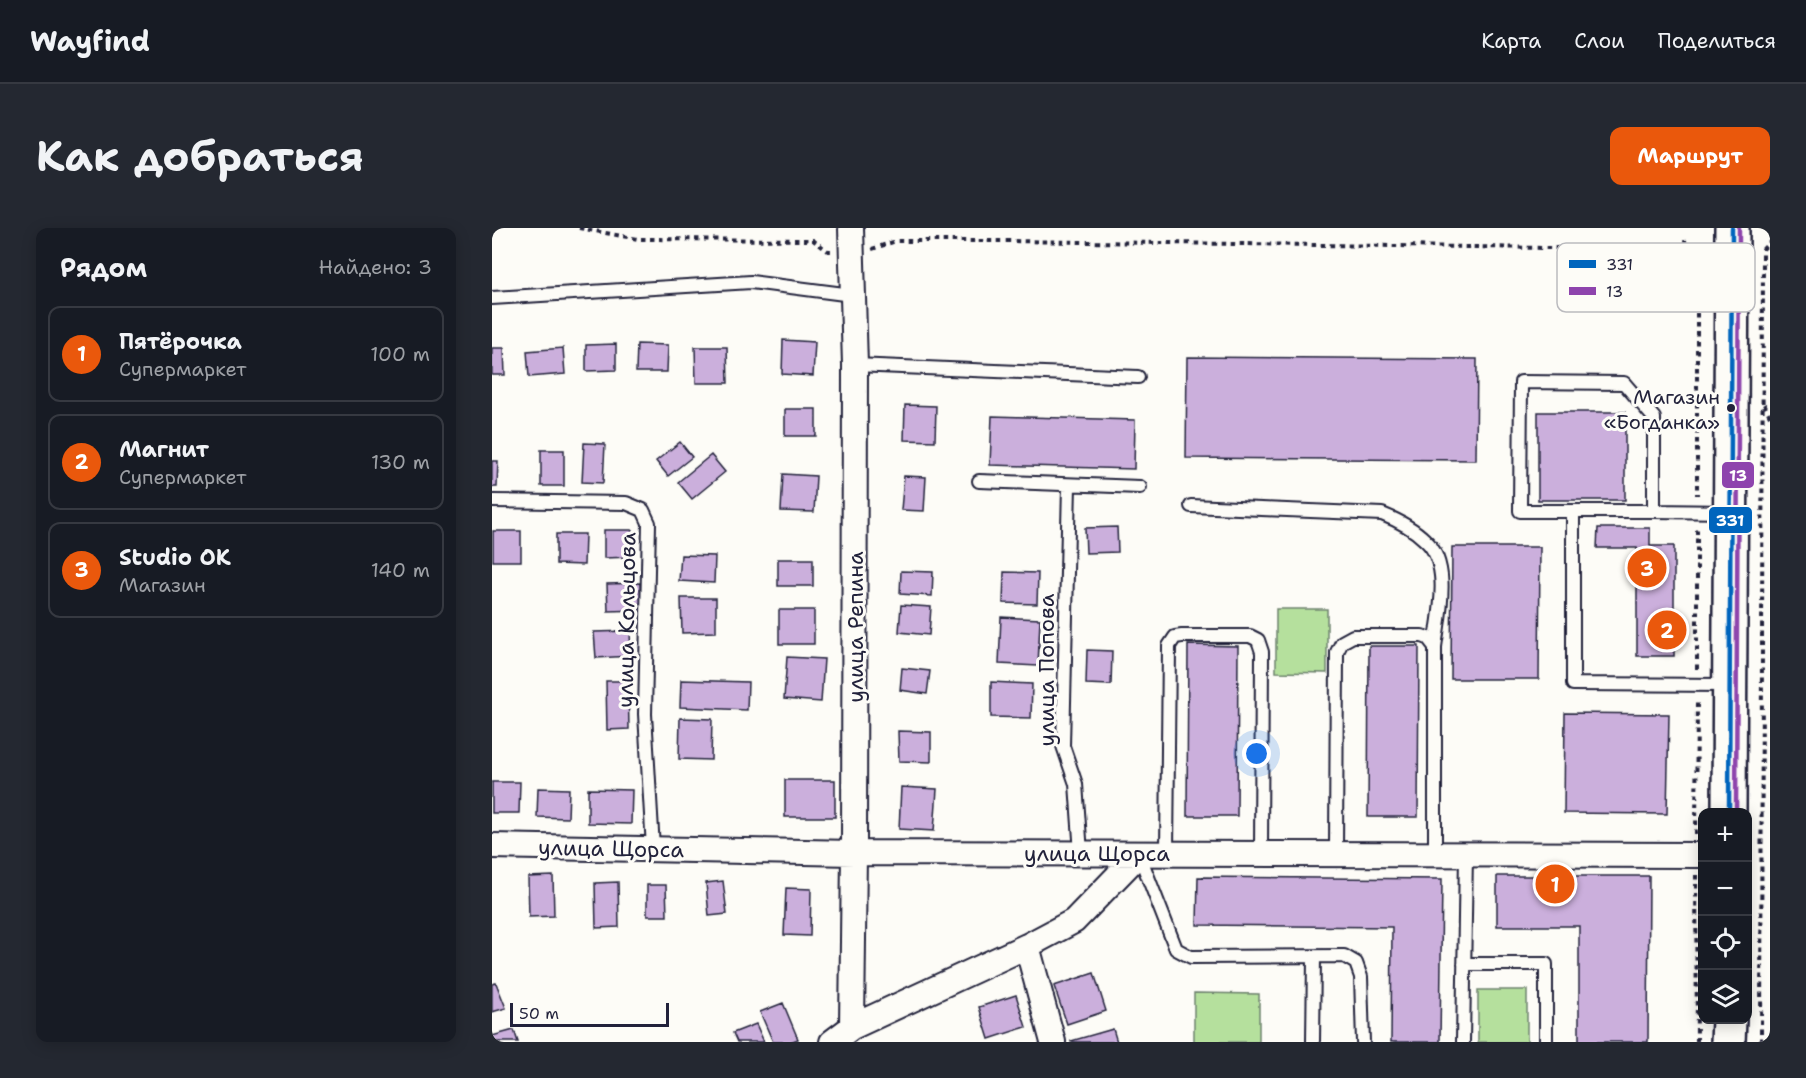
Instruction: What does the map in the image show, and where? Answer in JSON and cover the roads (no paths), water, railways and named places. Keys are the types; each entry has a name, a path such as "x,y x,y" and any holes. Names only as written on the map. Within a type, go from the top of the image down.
{"main road":[{"path":"1732,228 1732,243"},
{"path":"1730,808 1732,312"},
{"path":"1728,1024 1728,1042"}],"street":[{"name":"улица Репина","path":"850,228 855,365 852,1027"},
{"name":"улица Щорса","path":"492,846 854,853 1698,855"},
{"path":"832,1042 852,1027 1027,946 1074,921 1139,854"},
{"path":"1027,946 1053,1042"}],"lane":[{"path":"492,298 751,282 852,295"},
{"path":"855,365 1138,377"},
{"path":"1654,512 1654,418 1624,383 1521,382 1520,511 1573,512 1654,512 1731,512"},
{"path":"979,481 1140,487"},
{"name":"улица Попова","path":"1069,485 1063,746 1076,784 1081,854"},
{"name":"улица Кольцова","path":"492,501 626,503 642,510 649,523 645,714 653,849"},
{"path":"1191,506 1382,513 1400,521 1427,541 1436,556 1442,584 1435,647 1435,854"},
{"path":"1573,512 1573,684 1730,685"},
{"path":"1167,854 1169,646 1175,637 1182,636 1250,636 1258,640 1262,652 1261,854"},
{"path":"1336,854 1338,647 1353,636 1422,636 1428,638 1435,647"},
{"path":"1139,854 1176,949 1191,957 1344,956 1356,963 1361,977 1363,1042"},
{"path":"1463,1042 1466,854"},
{"path":"1313,1042 1314,957"},
{"path":"1464,964 1546,964 1546,1042"}],"place":[{"name":"Магазин «Богданка»","path":"1731,408"},
{"name":"Studio OK","path":"1647,568"},
{"name":"Магнит","path":"1667,630"},
{"name":"Пятёрочка","path":"1555,884"}]}
